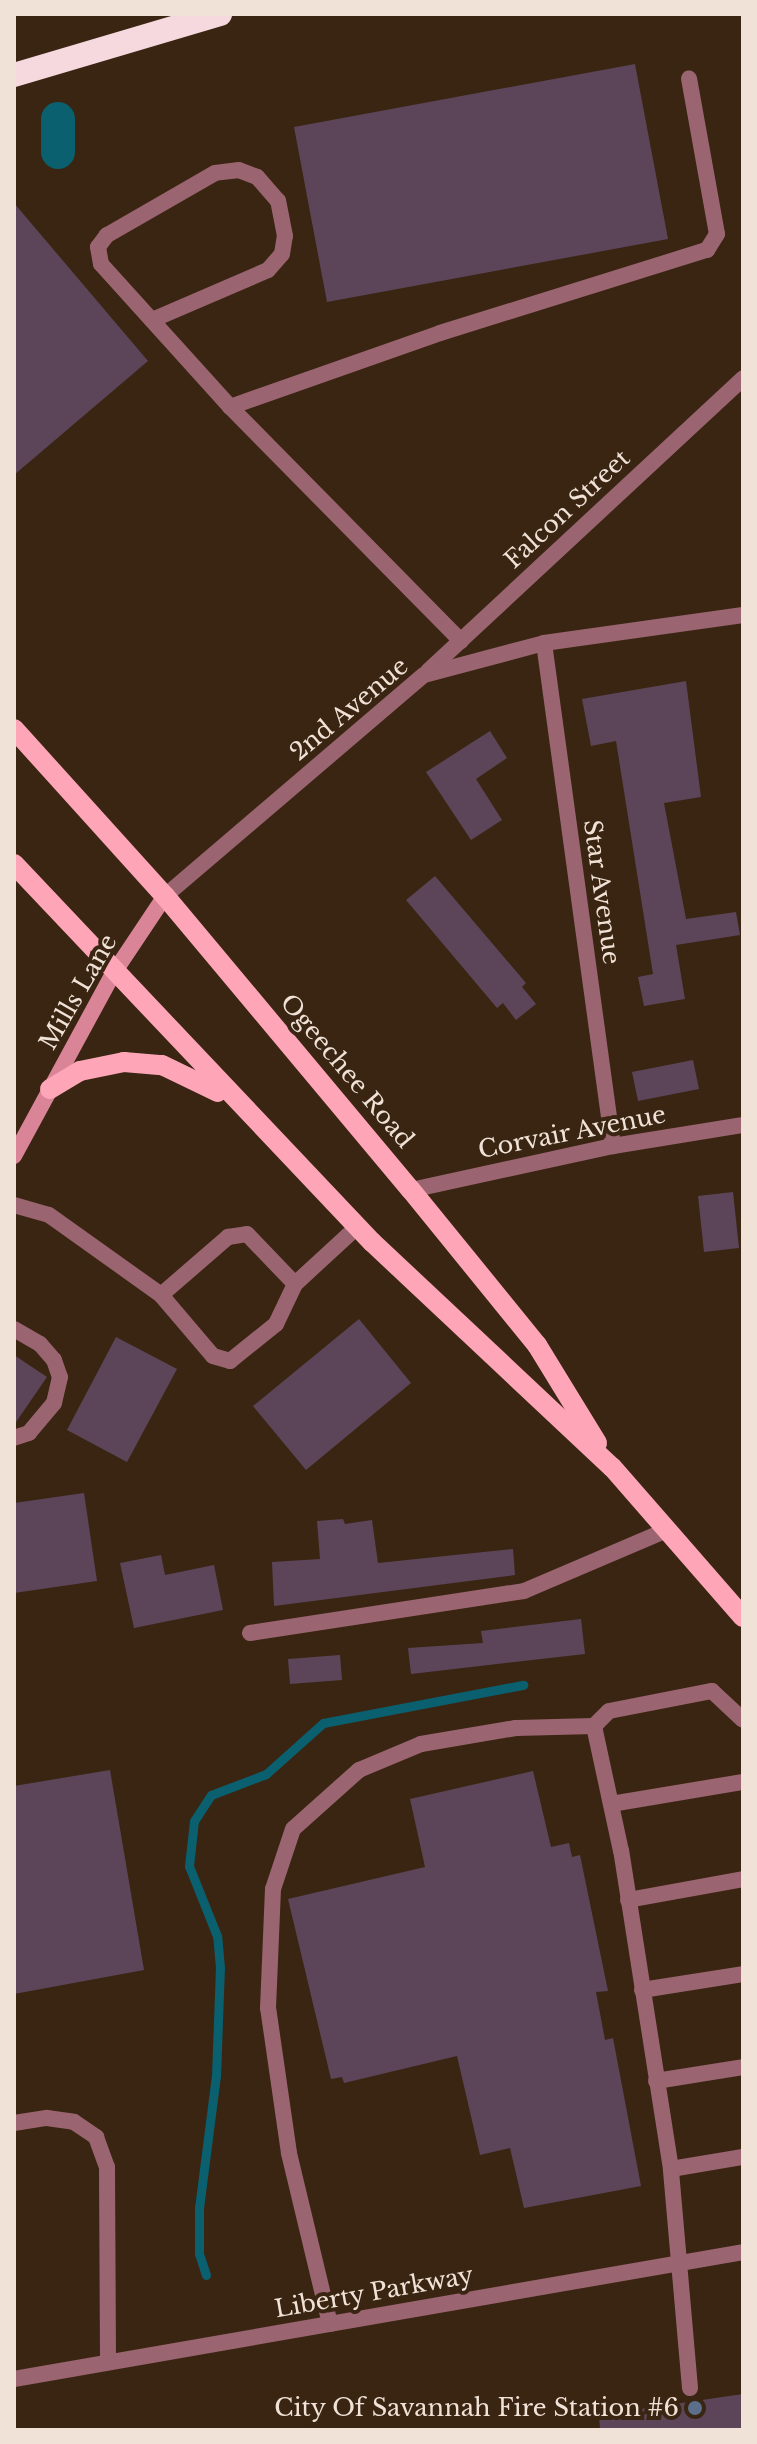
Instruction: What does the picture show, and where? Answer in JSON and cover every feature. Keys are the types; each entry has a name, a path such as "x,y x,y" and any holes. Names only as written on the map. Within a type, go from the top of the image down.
{"highway":[{"path":"14,75 220,14"}],"main road":[{"name":"Ogeechee Road","path":"14,729 165,896 537,1345 612,1467"},
{"name":"Ogeechee Road","path":"14,864 113,974 357,1227 612,1467 743,1617"},
{"name":"Mills Lane","path":"14,1156 113,974 165,896"},
{"path":"50,1089 80,1071 124,1062 162,1065 236,1102"}],"street":[{"path":"230,407 440,333 707,250 717,234 689,79"},
{"path":"152,320 268,270 282,254 285,236 278,201 257,177 239,170 215,173 107,235 98,247 101,264 230,407 461,641"},
{"name":"Falcon Street","path":"424,675 743,378"},
{"name":"2nd Avenue","path":"165,896 424,675 544,643 743,615"},
{"name":"Star Avenue","path":"544,643 613,1146"},
{"name":"Corvair Avenue","path":"411,1190 613,1146 743,1125"},
{"path":"14,1205 49,1215 161,1295 213,1356 230,1361 276,1324 295,1284 357,1227"},
{"path":"161,1295 228,1237 247,1234 295,1284"},
{"path":"14,1329 40,1344 54,1360 60,1377 54,1403 29,1433 14,1438"},
{"path":"250,1633 524,1591 667,1530"},
{"path":"330,2324 289,2153 268,2008 273,1889 293,1829 359,1770 421,1744 516,1728 594,1726 609,1711 712,1691 743,1720"},
{"path":"594,1726 628,1900 671,2169 675,2264 690,2388"},
{"path":"611,1804 743,1782"},
{"path":"628,1900 743,1879"},
{"path":"642,1990 743,1974"},
{"path":"656,2081 743,2067"},
{"path":"14,2123 47,2118 74,2122 96,2137 107,2167 108,2362"},
{"path":"671,2169 743,2157"},
{"name":"Liberty Parkway","path":"14,2379 743,2252"}],"building":[{"path":"635,64 668,239 327,302 294,127"},
{"path":"14,203 148,361 14,475"},
{"path":"686,681 701,797 664,803 686,919 736,912 740,935 676,945 685,999 644,1006 638,977 653,974 616,741 591,746 582,699"},
{"path":"490,731 507,758 476,779 502,820 471,840 426,772"},
{"path":"435,876 526,983 522,987 536,1004 516,1020 503,1003 497,1008 406,900"},
{"path":"693,1060 699,1089 638,1101 632,1072"},
{"path":"733,1192 739,1248 704,1252 698,1196"},
{"path":"359,1319 411,1383 306,1470 253,1406"},
{"path":"116,1337 177,1369 127,1462 67,1430"},
{"path":"14,1355 47,1377 14,1425"},
{"path":"84,1493 97,1581 14,1593 14,1503"},
{"path":"343,1519 345,1524 372,1520 378,1563 513,1549 515,1575 274,1606 272,1562 320,1559 317,1521"},
{"path":"161,1555 165,1575 214,1565 223,1610 134,1628 120,1563"},
{"path":"581,1619 585,1654 411,1674 408,1648 483,1643 481,1631"},
{"path":"340,1655 342,1680 290,1684 288,1659"},
{"path":"110,1770 144,1970 14,1994 14,1786"},
{"path":"533,1771 551,1847 569,1843 572,1857 580,1855 608,1991 596,1992 605,2040 613,2038 641,2186 524,2208 510,2148 480,2155 457,2056 344,2083 342,2077 331,2079 288,1899 425,1867 410,1799"},
{"name":"City Of Savannah Fire Station #6","path":"743,2394 743,2430 600,2430 599,2415"}],"waterway":[{"path":"58,119 58,152"},
{"path":"206,2275 199,2254 199,2208 216,2076 220,1968 217,1936 189,1866 194,1821 211,1795 266,1774 323,1723 523,1685"}],"place":[{"name":"City Of Savannah Fire Station #6","path":"695,2408"}]}
